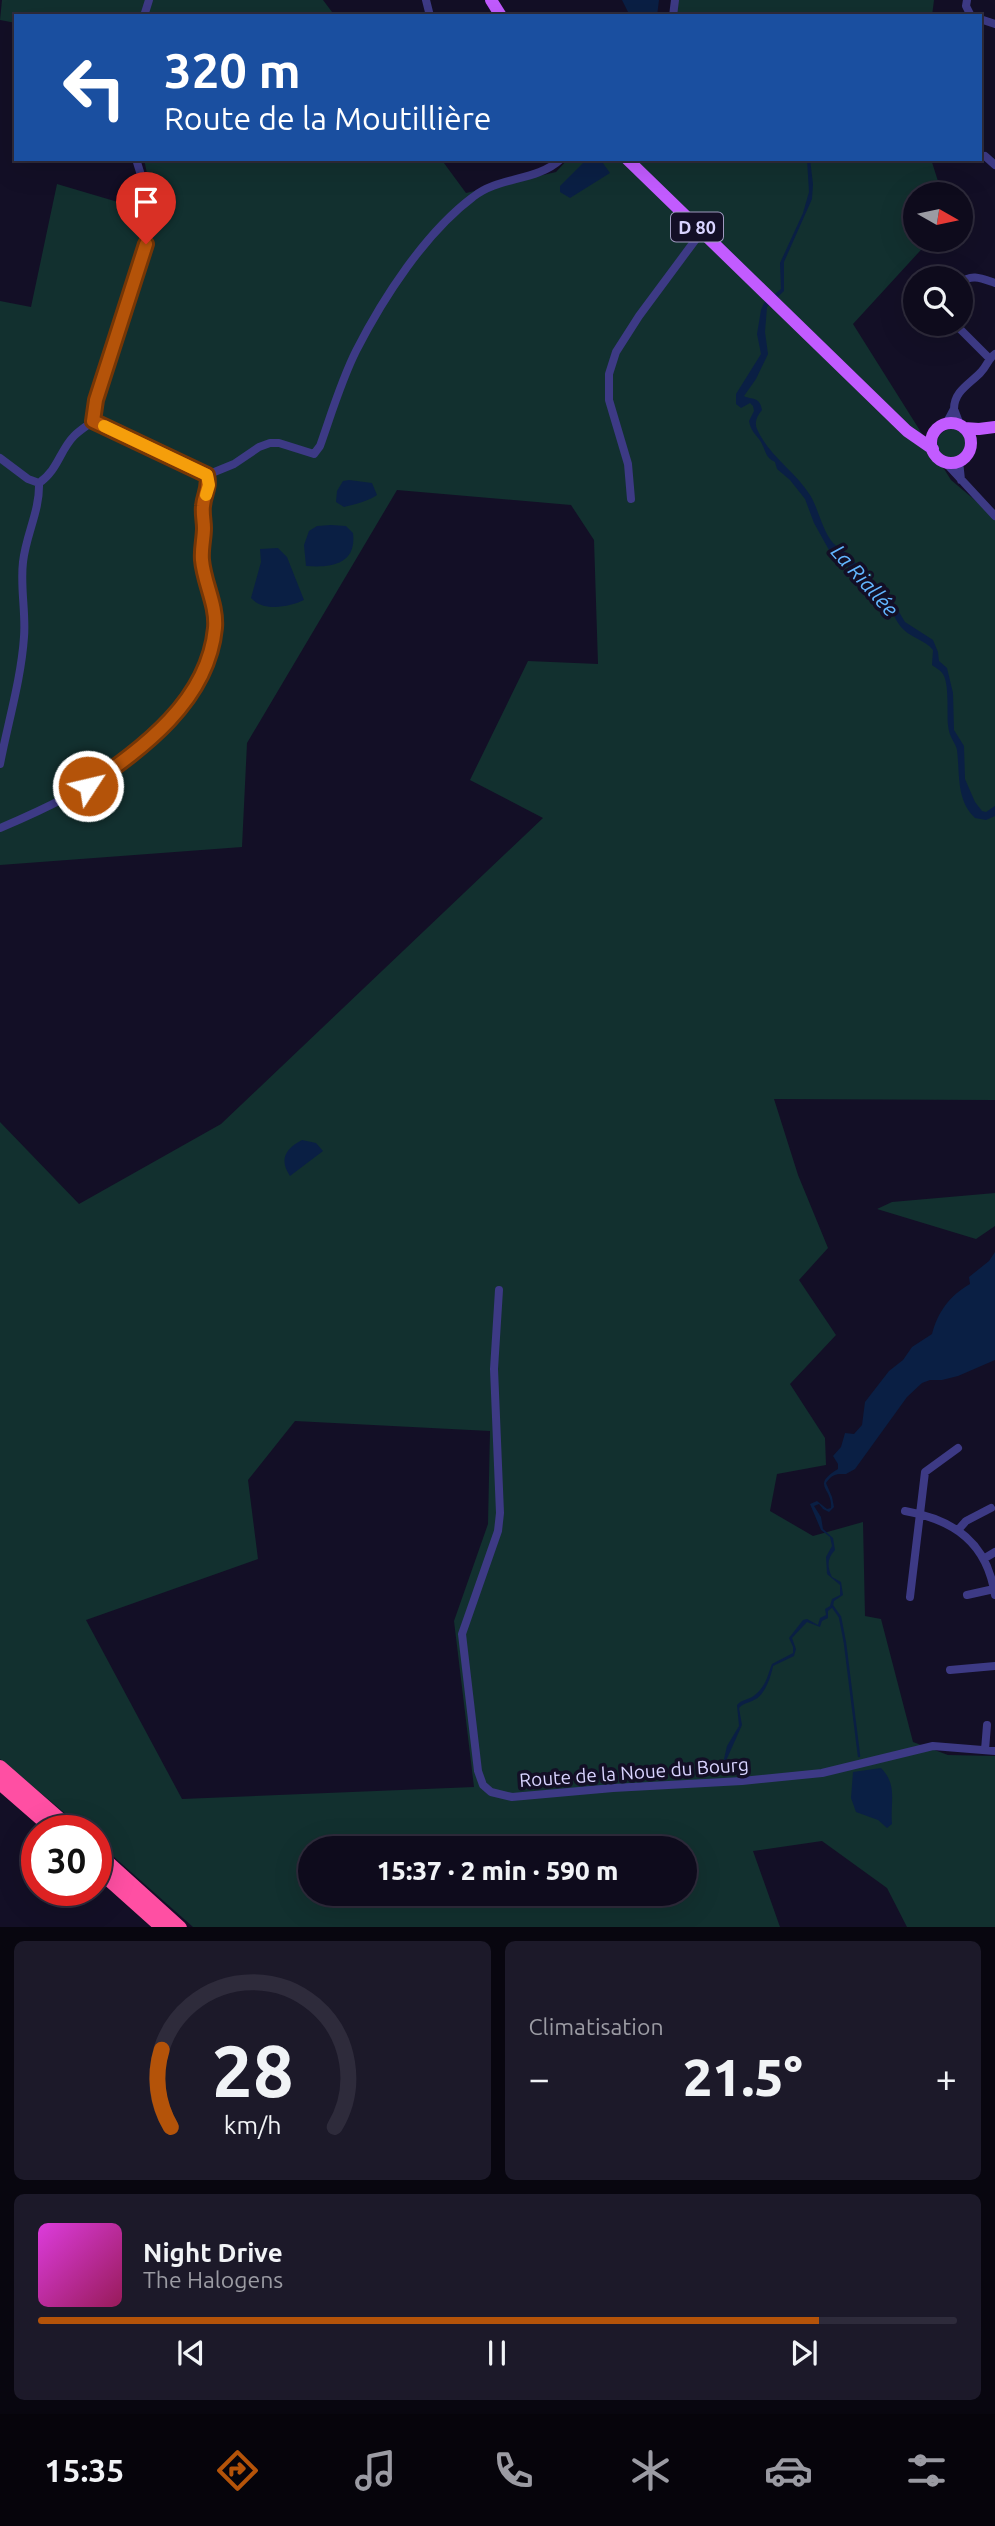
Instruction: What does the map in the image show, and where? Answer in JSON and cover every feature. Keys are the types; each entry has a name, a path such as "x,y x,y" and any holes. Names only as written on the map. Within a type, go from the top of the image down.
{"highway":[{"path":"0,1767 55,1815"},
{"path":"0,1783 37,1815"},
{"path":"112,1866 180,1927"},
{"path":"112,1882 163,1927"}],"main road":[{"name":"D 80","path":"630,161 907,431 933,449"},
{"path":"952,427 970,436 971,447"},
{"path":"952,427 932,438 935,454 945,462 965,458 971,447 994,427"},
{"path":"907,431 930,433 952,427 994,427"}],"street":[{"path":"985,156 995,165"},
{"path":"39,483 48,477 73,437 93,421 96,400 146,244 146,196 137,161"},
{"path":"93,421 207,475 234,464 270,443 279,443 314,454 320,446 356,352 395,286 427,242 474,195 494,185 546,170 558,161"},
{"path":"631,499 628,464 609,400 609,374 616,352 639,316 702,231"},
{"path":"973,277 995,283"},
{"path":"952,427 956,398 982,371 992,356 969,336"},
{"path":"0,458 28,479 39,483"},
{"path":"960,461 959,475 962,483"},
{"path":"945,462 995,516"},
{"path":"0,828 46,809 88,786 137,752 164,727 192,693 207,661 215,628 214,611 202,560 203,506 209,485 207,475"},
{"path":"0,764 22,660 25,619 23,561 27,539 36,516 39,483"},
{"name":"Route de la Noue du Bourg","path":"499,1290 494,1368 500,1513 498,1531 462,1634 478,1771 483,1785 491,1792 512,1797 743,1781 837,1770 933,1746 995,1751"},
{"path":"910,1597 925,1472 958,1448"},
{"path":"958,1530 965,1521 991,1508"},
{"path":"905,1511 942,1520 973,1542 985,1558 995,1595"},
{"path":"985,1558 995,1552"},
{"path":"967,1595 994,1589"},
{"path":"950,1670 995,1666"},
{"path":"985,1750 987,1725"}],"green space":[{"path":"2,0 323,0 334,14 14,14 14,23 0,20"},
{"path":"675,0 934,0 932,14 677,14"},
{"path":"144,161 442,161 466,193 556,172 566,161 932,161 938,182 903,182 903,252 919,252 903,266 903,269 853,324 951,480 995,517 995,1100 774,1099 798,1175 828,1248 799,1280 836,1335 790,1384 825,1438 826,1465 777,1474 770,1511 813,1536 863,1522 865,1616 881,1619 913,1742 948,1755 995,1756 995,1927 907,1927 887,1888 822,1841 753,1851 780,1927 193,1927 112,1855 112,1815 67,1815 0,1759 0,1122 79,1204 221,1124 543,818 470,780 528,661 598,664 594,540 571,505 397,490 247,743 242,847 0,865 0,301 31,307 57,184 155,213","holes":["295,1421 490,1431 488,1524 454,1621 474,1787 182,1799 86,1620 258,1559 248,1480"]},
{"path":"952,429 963,433 967,444 963,455 952,459 941,455 937,444 941,433"},
{"path":"995,1193 995,1226 976,1239 877,1209 892,1202"}],"water":[{"path":"622,0 659,0 657,14 629,14"},
{"path":"585,161 601,161 610,173 570,198 560,192 560,186"},
{"name":"La Riallée","path":"807,161 810,161 812,199 784,262 784,291 767,307 765,332 768,354 744,396 759,402 762,410 756,424 762,439 810,495 833,543 853,560 872,586 889,595 905,622 933,640 939,661 947,668 953,693 954,730 964,746 965,779 982,811 986,812 995,806 995,816 986,820 975,818 962,795 957,750 949,730 946,681 942,673 932,665 933,650 904,630 889,605 869,593 865,583 845,561 829,550 805,499 767,456 752,430 749,421 754,411 753,406 750,403 741,408 736,404 736,394 761,354 757,334 761,310 764,303 781,289 780,263 803,213 809,192"},
{"path":"343,481 372,483 377,495 344,507 336,502 337,491"},
{"path":"317,526 346,526 353,533 351,552 346,558 332,565 306,566 304,545 309,531"},
{"path":"278,548 287,557 304,600 292,605 269,607 251,598 261,562 260,549"},
{"path":"302,1140 316,1143 323,1151 290,1176 284,1160 291,1147"},
{"path":"995,1252 995,1360 958,1376 922,1383 907,1397 855,1469 833,1476 826,1483 834,1507 829,1512 819,1504 814,1506 821,1517 823,1529 833,1538 835,1550 829,1559 829,1570 832,1577 841,1582 843,1595 834,1601 833,1607 828,1611 828,1618 822,1621 820,1627 807,1622 792,1638 796,1649 794,1656 773,1666 769,1680 758,1698 739,1708 742,1725 725,1763 724,1772 721,1772 727,1746 739,1726 737,1705 759,1691 772,1664 793,1653 789,1638 803,1620 807,1619 818,1625 820,1618 826,1615 825,1609 830,1606 832,1599 840,1595 840,1585 827,1574 826,1557 832,1546 830,1537 821,1530 810,1504 817,1501 827,1509 831,1508 824,1484 825,1479 838,1469 833,1456 841,1447 845,1433 854,1434 862,1425 865,1402 912,1347 932,1334 945,1305 970,1284 969,1277 989,1261"},
{"path":"881,1768 890,1781 892,1794 892,1824 887,1828 878,1820 856,1812 851,1798 853,1772"}],"waterway":[{"path":"833,1607 840,1617 845,1643 859,1756"}],"slow traffic":[{"path":"104,426 207,475 209,485 206,495"}],"route":[{"path":"88,786 137,752 164,727 192,693 207,661 215,628 214,611 202,560 203,506 209,485 207,475 93,421 96,400 146,244"}]}
